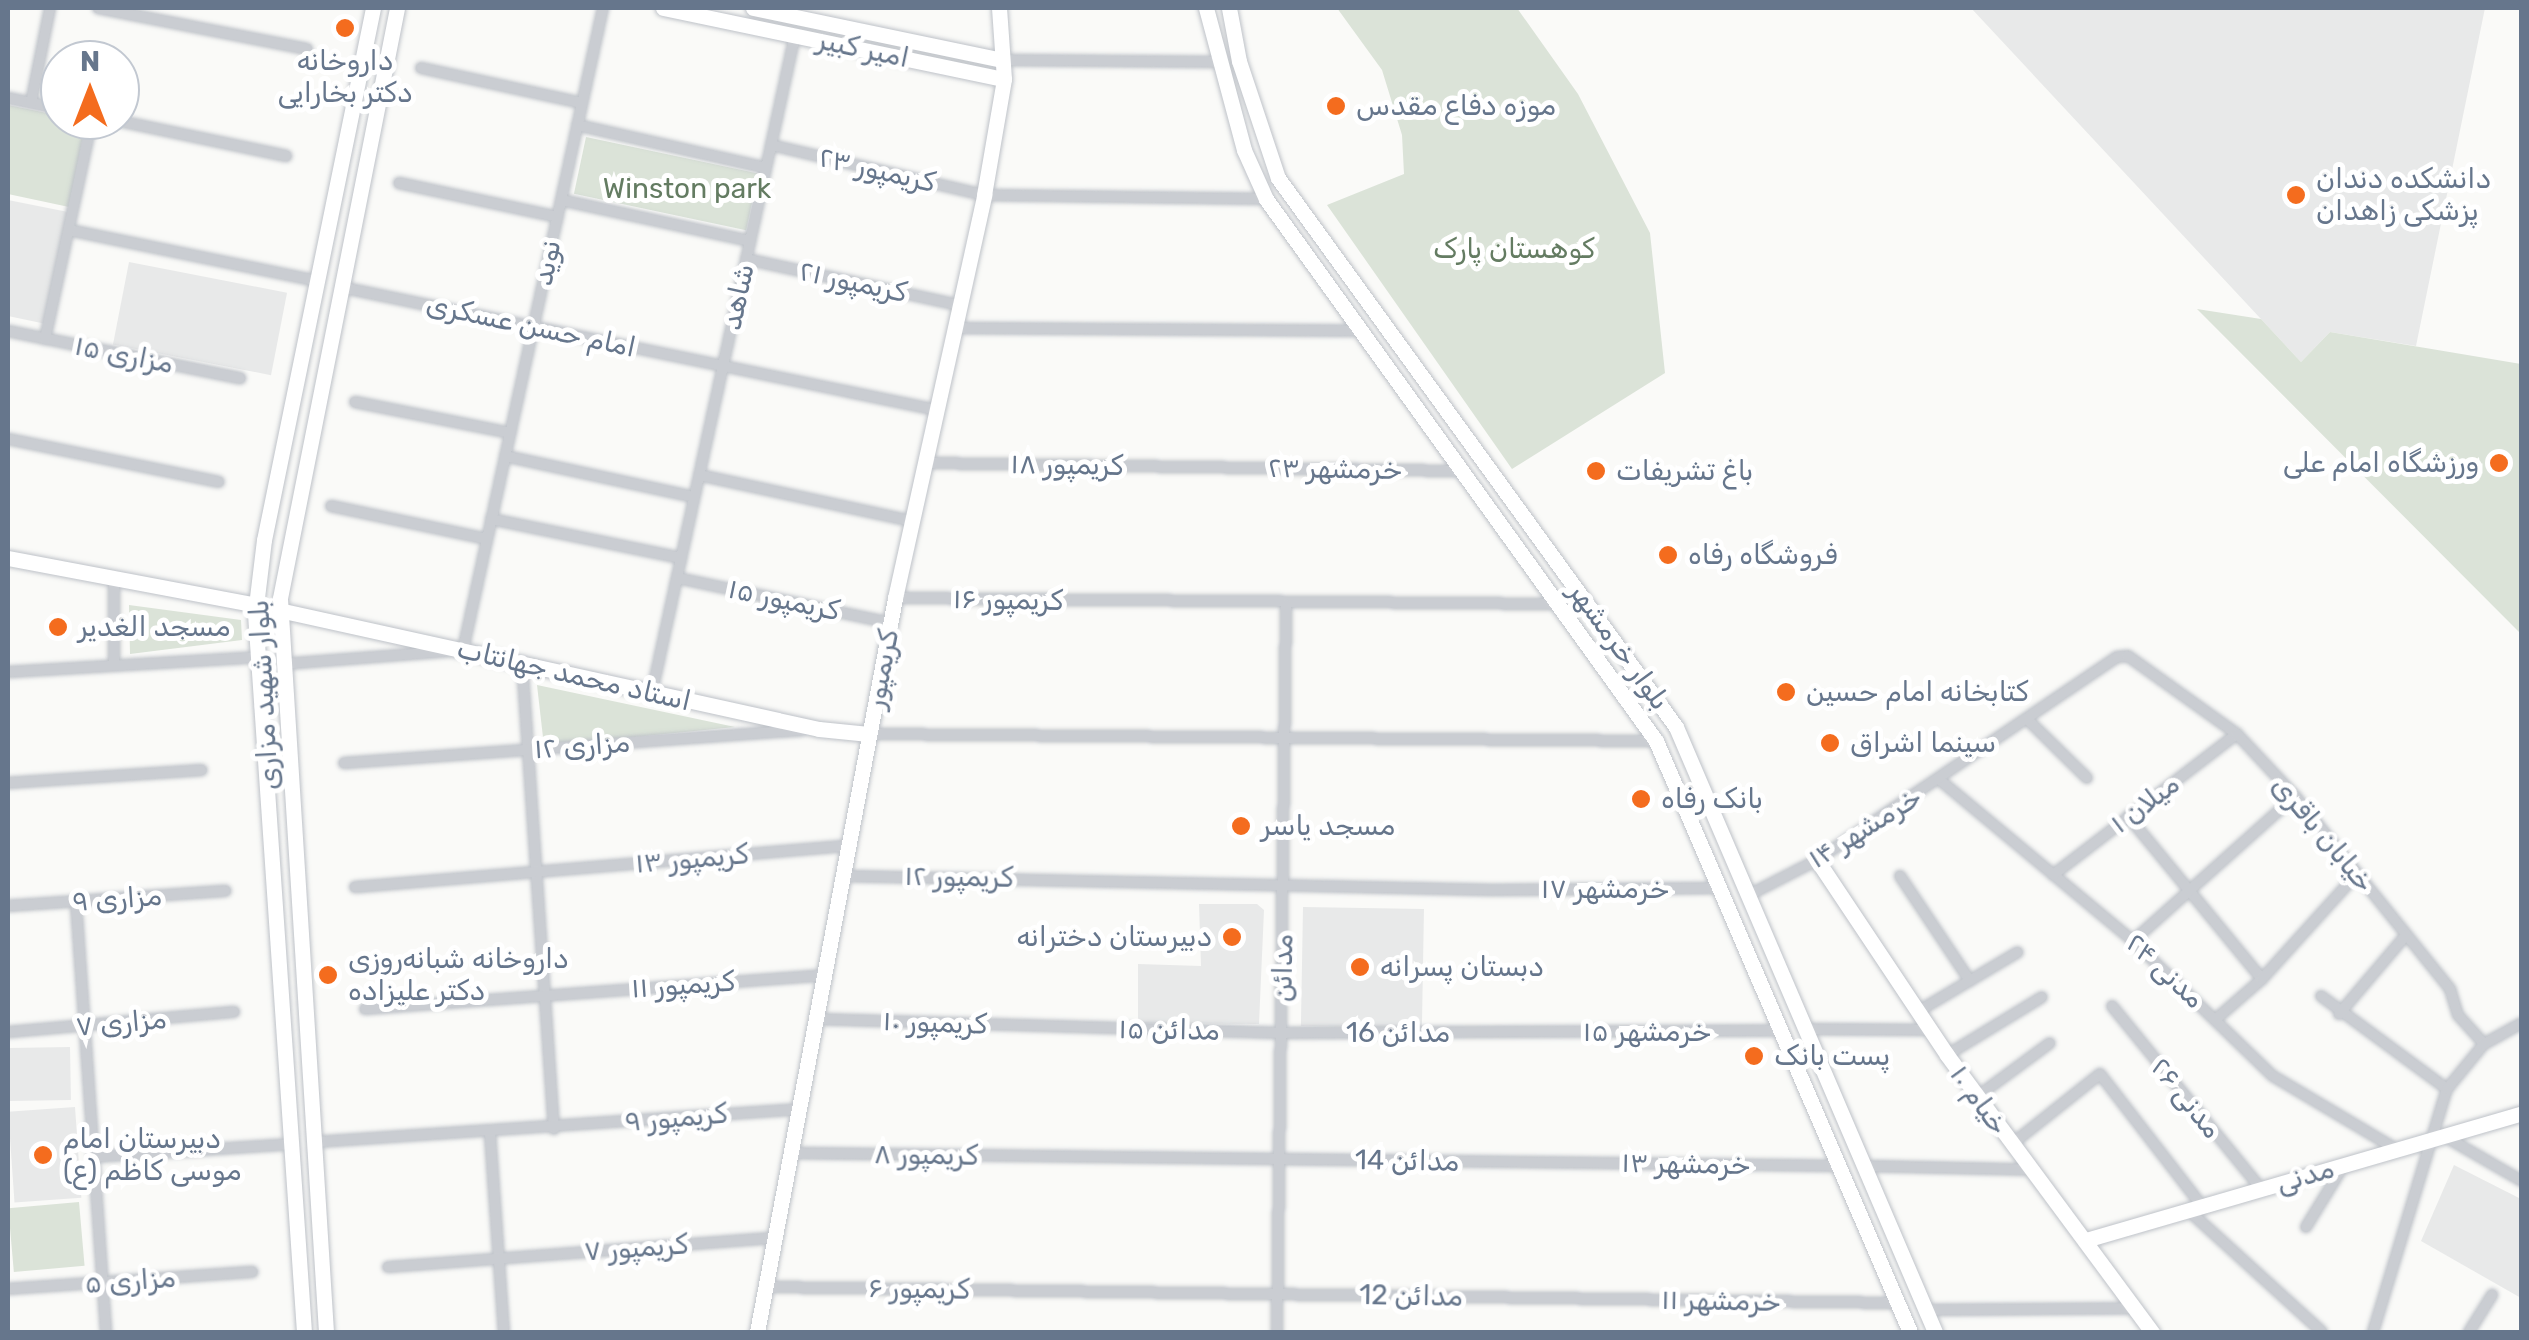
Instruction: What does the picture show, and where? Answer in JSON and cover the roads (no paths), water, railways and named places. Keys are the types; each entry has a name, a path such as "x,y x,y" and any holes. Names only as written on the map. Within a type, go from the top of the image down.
{"main road":[{"name":"بلوار شهید مزاری","path":"304,1332 256,606 291,407 373,8"},
{"name":"بلوار شهید مزاری","path":"326,1332 317,1142 279,610 314,412 397,8"},
{"name":"امیر کبیر","path":"663,8 1004,79"},
{"path":"753,8 1002,60"},
{"name":"کریمپور","path":"757,1332 890,623 984,195 1004,79 998,8"},
{"name":"بلوار خرمشهر","path":"1206,8 1218,62 1266,199 1357,331 1656,741 1910,1332"},
{"name":"بلوار خرمشهر","path":"1229,8 1238,62 1278,178 1423,382 1660,698 1935,1332"},
{"path":"1404,394 1423,382"},
{"path":"291,407 314,412"},
{"path":"8,558 256,606"},
{"name":"استاد محمد جهانتاب","path":"279,610 819,729 870,734"},
{"name":"خیام ۱۰","path":"1816,860 1947,1055 2088,1239 2152,1332"},
{"name":"مدنی","path":"2088,1239 2522,1113"},
{"path":"292,1144 317,1142"},
{"path":"1873,1246 1896,1242"}],"street":[{"path":"31,103 50,8"},
{"path":"98,8 306,49"},
{"name":"نوید","path":"463,650 603,8"},
{"name":"شاهد","path":"652,692 794,35"},
{"path":"1002,60 1218,62"},
{"path":"421,68 582,103"},
{"path":"8,98 40,105"},
{"path":"140,125 286,156"},
{"path":"577,125 766,168"},
{"path":"45,339 88,140"},
{"name":"کریمپور ۲۳","path":"770,145 984,195 1266,199"},
{"path":"399,184 557,217"},
{"path":"560,200 750,240"},
{"path":"68,230 317,282"},
{"name":"کریمپور ۲۱","path":"746,259 959,305"},
{"name":"امام حسن عسکری","path":"340,286 936,410"},
{"path":"954,328 1357,331"},
{"name":"مزاری ۱۵","path":"8,331 240,378"},
{"path":"354,402 510,434"},
{"path":"8,439 219,482"},
{"path":"505,456 694,497"},
{"name":"کریمپور ۱۸","path":"925,463 1210,468"},
{"name":"خرمشهر ۲۳","path":"1210,468 1461,471"},
{"path":"699,475 912,521"},
{"path":"331,506 486,538"},
{"path":"491,519 681,558"},
{"name":"کریمپور ۱۵","path":"677,578 890,623"},
{"path":"114,580 114,662"},
{"name":"کریمپور ۱۶","path":"896,598 1559,604"},
{"name":"مدائن","path":"1277,1332 1286,604"},
{"path":"283,664 463,650"},
{"name":"خرمشهر ۱۴","path":"1747,896 1816,860 2128,656"},
{"name":"خیابان باقری","path":"2128,656 2237,734 2295,796 2406,935 2484,1044"},
{"path":"8,672 114,662 257,657"},
{"path":"522,661 554,1129"},
{"path":"2028,720 2088,778"},
{"name":"مزاری ۱۲","path":"344,762 819,729"},
{"path":"870,734 1470,743 1656,741"},
{"name":"میلان ۱","path":"2053,875 2237,734"},
{"path":"8,783 202,770"},
{"name":"مدنی ۲۴","path":"1941,781 2134,941 2274,1076 2396,1149"},
{"path":"2134,941 2193,892 2295,796"},
{"path":"2128,816 2262,979"},
{"name":"کریمپور ۱۳","path":"354,887 848,846"},
{"path":"2216,1019 2262,979 2357,874"},
{"name":"کریمپور ۱۲","path":"842,876 1284,884"},
{"path":"1900,876 1970,982"},
{"name":"خرمشهر ۱۷","path":"1284,884 1492,890 1719,888"},
{"name":"مزاری ۹","path":"8,906 226,891"},
{"path":"76,902 106,1332"},
{"path":"2339,1014 2406,935"},
{"path":"1917,1012 2018,952"},
{"name":"کریمپور ۱۱","path":"365,1009 823,975"},
{"path":"2320,996 2339,1014 2448,1089"},
{"path":"1947,1055 2042,997"},
{"name":"مدنی ۲۶","path":"2112,1006 2261,1189"},
{"name":"مزاری ۷","path":"8,1032 234,1012"},
{"name":"کریمپور ۱۰","path":"814,1019 1056,1028"},
{"path":"2373,1332 2448,1089 2484,1044 2522,1023"},
{"name":"مدائن ۱۵","path":"1056,1028 1282,1033"},
{"path":"1805,1029 1930,1030"},
{"name":"خرمشهر ۱۵","path":"1513,1033 1780,1030"},
{"name":"مدائن 16","path":"1282,1033 1513,1033"},
{"path":"1978,1096 2050,1042"},
{"path":"2012,1144 2100,1074 2195,1208 2322,1332"},
{"name":"کریمپور ۹","path":"317,1142 554,1129 797,1108"},
{"path":"490,1133 504,1332"},
{"path":"2436,1138 2522,1181"},
{"path":"93,1157 292,1144"},
{"name":"کریمپور ۸","path":"789,1153 1279,1159"},
{"name":"مدائن 14","path":"1279,1159 1534,1162"},
{"name":"خرمشهر ۱۳","path":"1534,1162 1839,1166"},
{"path":"2306,1227 2344,1164"},
{"path":"1864,1166 2035,1170"},
{"name":"کریمپور ۷","path":"388,1266 774,1238"},
{"name":"مزاری ۵","path":"8,1289 252,1272"},
{"name":"کریمپور ۶","path":"765,1287 1277,1294"},
{"name":"مدائن 12","path":"1277,1294 1544,1298"},
{"path":"2468,1332 2492,1295"},
{"name":"خرمشهر ۱۱","path":"1544,1298 1898,1303"},
{"path":"1925,1310 2135,1308"}],"place":[{"name":"داروخانه دکتر بخارایی","path":"345,28"},
{"name":"موزه دفاع مقدس","path":"1336,106"},
{"name":"دانشکده دندان پزشکی زاهدان","path":"2296,195"},
{"name":"ورزشگاه امام علی","path":"2499,463"},
{"name":"باغ تشریفات","path":"1596,471"},
{"name":"فروشگاه رفاه","path":"1668,555"},
{"name":"مسجد الغدیر","path":"58,627"},
{"name":"کتابخانه امام حسین","path":"1786,692"},
{"name":"سینما اشراق","path":"1830,743"},
{"name":"بانک رفاه","path":"1641,799"},
{"name":"مسجد یاسر","path":"1241,826"},
{"name":"دبیرستان دخترانه","path":"1232,937"},
{"name":"دبستان پسرانه","path":"1360,967"},
{"name":"داروخانه شبانه‌روزی دکتر علیزاده","path":"328,975"},
{"name":"پست بانک","path":"1754,1056"},
{"name":"دبیرستان امام موسی کاظم (ع)","path":"43,1155"}],"park label":[{"name":"Winston park","path":"687,189"},
{"name":"کوهستان پارک","path":"1514,249"}]}
